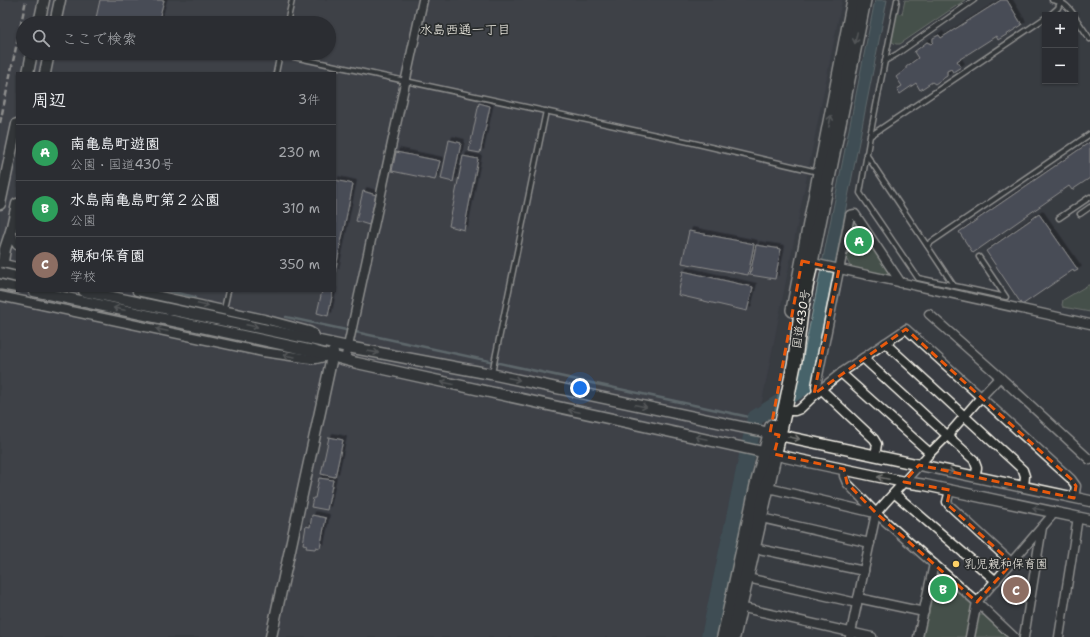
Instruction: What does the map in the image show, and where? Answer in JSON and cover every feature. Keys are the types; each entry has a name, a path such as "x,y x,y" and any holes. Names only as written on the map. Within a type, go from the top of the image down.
{"highway":[{"name":"国道430号","path":"724,637 735,606 774,434 795,360 824,174 854,0"},
{"name":"国道430号","path":"824,174 864,0"},
{"name":"国道430号","path":"733,637 735,606"}],"street":[{"path":"41,16 44,0"},
{"path":"57,16 60,0"},
{"path":"345,360 423,0"},
{"path":"28,72 31,60"},
{"path":"45,72 48,60"},
{"path":"0,204 16,129"},
{"path":"0,280 5,248 12,231 16,209"},
{"path":"875,456 877,444 874,439 819,391 816,386 837,269 850,216 855,214 901,284"},
{"path":"12,231 16,244"},
{"path":"811,263 901,284 1090,324"},
{"path":"1,267 16,266"},
{"path":"1,267 16,276"},
{"path":"0,284 16,287"},
{"path":"40,292 318,340 491,374 1090,501"},
{"path":"88,292 345,360 844,470 950,490 1090,520"},
{"path":"142,292 270,320 309,331 314,334 318,340"},
{"path":"0,296 262,352 312,359 330,356"},
{"path":"929,314 1090,460"},
{"path":"783,402 800,409 841,373 906,329 1071,479 1076,486 1074,498"},
{"path":"885,343 1023,470 1025,476 1024,487"},
{"path":"271,637 330,356 334,344"},
{"path":"863,358 974,460 977,468 975,477"},
{"path":"841,373 930,453"},
{"path":"851,635 876,513 1000,377"},
{"path":"844,470 844,476 847,482 876,513 977,602 1014,637"},
{"path":"762,486 876,513"},
{"path":"950,490 947,502 948,505 1012,563"},
{"path":"894,493 996,581"},
{"path":"970,637 977,602 1055,512"},
{"path":"755,517 870,543"},
{"path":"1059,637 1078,517"},
{"path":"1024,637 1042,527"},
{"path":"748,546 864,571"},
{"path":"918,637 934,564"},
{"path":"742,576 858,601 924,612"},
{"path":"735,606 851,635 872,637"}],"lane":[{"path":"289,16 292,0"},
{"path":"897,0 866,154 860,193 918,278 1006,297 979,257"},
{"path":"884,61 897,54 974,0"},
{"path":"1052,0 1061,1 1072,12"},
{"path":"1053,12 1058,8 1061,1"},
{"path":"870,136 1042,20"},
{"path":"1078,22 1090,39"},
{"path":"276,72 279,60"},
{"path":"311,60 824,174"},
{"path":"491,374 546,111"},
{"path":"927,245 1090,134"},
{"path":"866,154 954,286"},
{"path":"1059,218 1090,197"},
{"path":"1080,214 1090,207"},
{"path":"224,309 228,292"}],"highlighted area":[{"path":"802,261 839,269 814,394 906,329 1071,479 1076,486 1074,498 919,465 904,482 950,490 947,504 1012,563 977,602 876,513 847,483 844,469 774,454 779,435 770,433"}],"shaded area":[{"path":"0,0 842,0 761,406 748,414 701,637 0,637"}],"green space":[{"path":"905,0 965,0 900,44 896,44 892,42 893,31 897,13 902,14"},
{"path":"853,224 858,224 891,276 851,268 846,258"},
{"path":"1090,285 1090,312 1063,307 1063,300"},
{"path":"935,572 973,606 966,637 921,637"},
{"path":"979,615 983,615 1007,637 974,637"}],"water":[{"path":"875,0 887,0 811,387 808,392 795,398"}],"building":[{"path":"100,0 164,0 160,16 96,16"},
{"path":"1001,0 1007,0 1022,25 998,40 996,36 957,61 961,67 953,72 951,69 947,71 947,76 935,84 932,82 920,90 916,83 900,94 897,89 902,86 896,77 918,58 914,52 927,42 931,44 933,42 933,38 939,35 941,38"},
{"path":"479,103 490,106 480,153 469,151"},
{"path":"449,140 461,143 453,182 441,179"},
{"path":"1090,142 1090,178 1072,190 1069,186 973,253 959,232"},
{"path":"396,152 440,161 435,180 392,171"},
{"path":"463,156 478,159 464,230 449,226"},
{"path":"336,180 353,184 336,267"},
{"path":"363,191 376,195 369,225 356,221"},
{"path":"1039,214 1078,270 1074,272 1073,270 1022,305 986,251"},
{"path":"689,231 754,244 748,275 682,263"},
{"path":"756,245 781,249 775,279 750,275"},
{"path":"683,271 753,287 747,311 678,295"},
{"path":"322,292 333,292 328,316 317,313"},
{"path":"329,437 343,440 335,477 321,474"},
{"path":"319,478 333,480 327,510 311,507 313,498 315,498"},
{"path":"312,515 326,518 320,548 316,547 315,549 306,548 307,545 303,544 306,526 310,527"}],"waterway":[{"path":"173,292 195,297"},
{"path":"286,317 749,417"},
{"path":"709,637 755,418 804,387 806,374"},
{"path":"744,445 747,430"},
{"path":"704,637 743,449"}],"railway":[{"path":"23,16 26,0"},
{"path":"0,123 16,47"}],"place":[{"name":"南亀島町遊園","path":"859,241"},
{"name":"乳児親和保育園","path":"956,564"},
{"name":"水島南亀島町第２公園","path":"943,589"},
{"name":"親和保育園","path":"1016,590"}],"district":[{"name":"水島西通一丁目","path":"465,29"}]}
